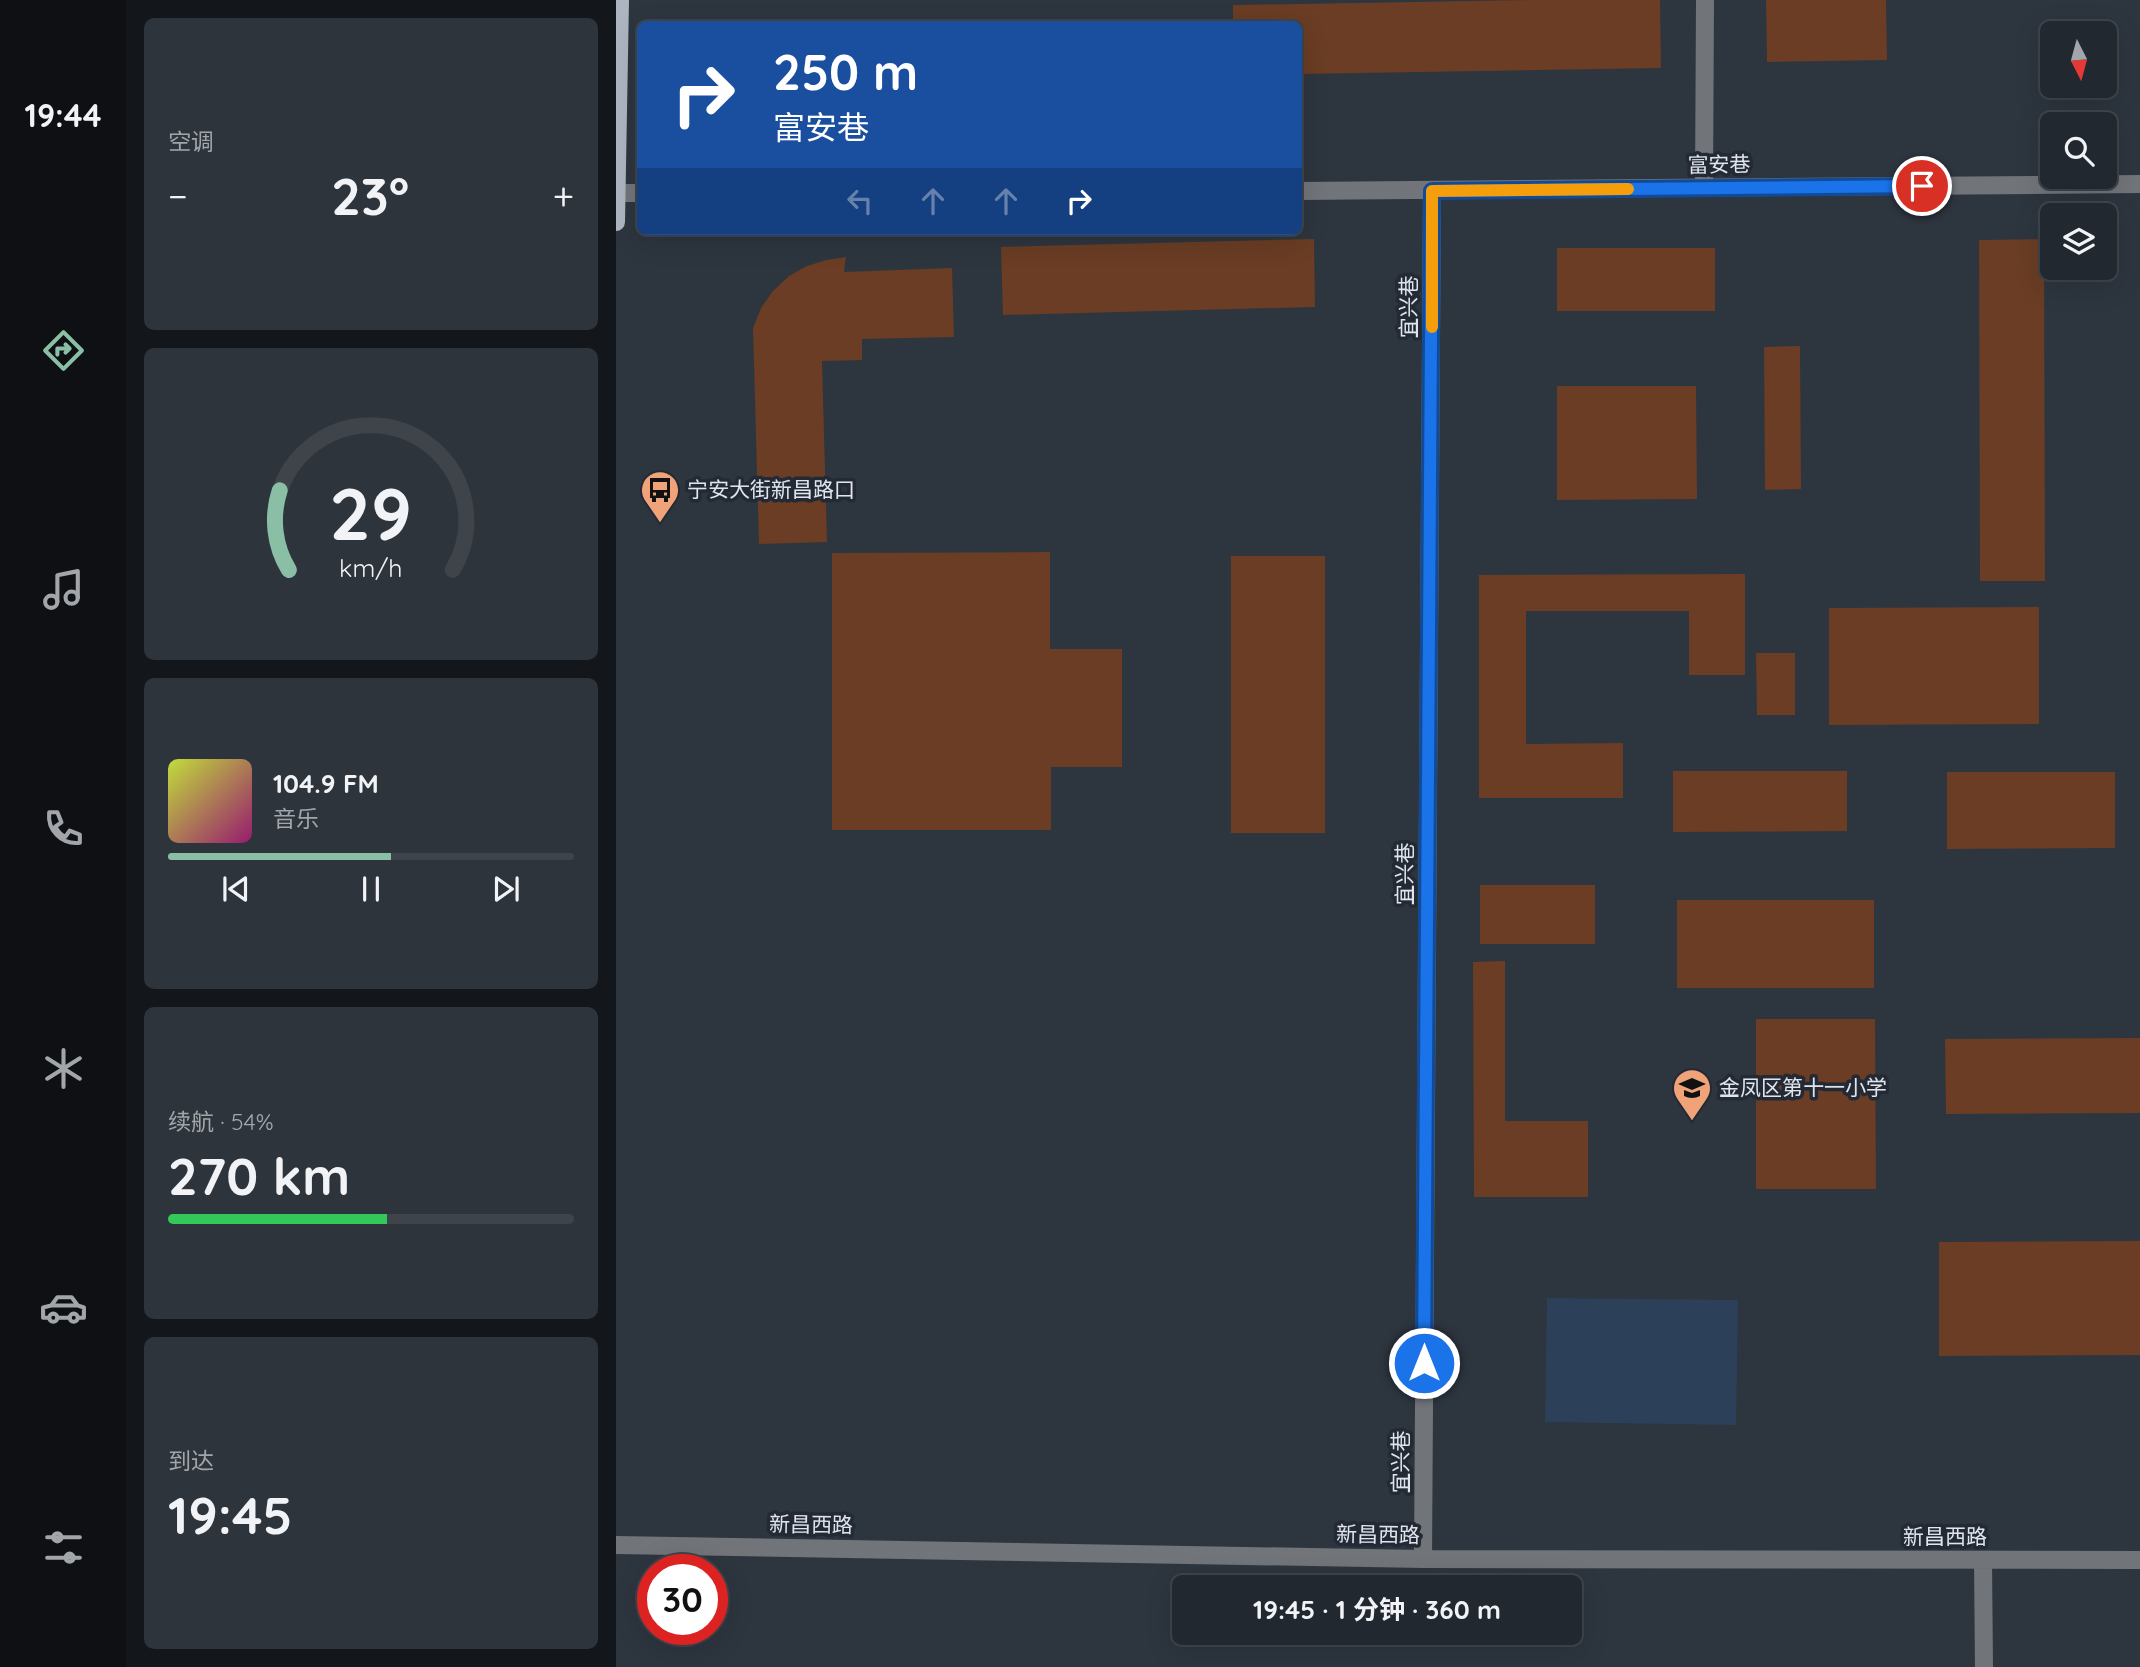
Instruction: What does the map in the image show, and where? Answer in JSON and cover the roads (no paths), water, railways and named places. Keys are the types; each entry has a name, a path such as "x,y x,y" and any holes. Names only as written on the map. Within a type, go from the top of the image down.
{"main road":[{"path":"616,222 620,0"}],"street":[{"path":"1704,188 1705,0"},
{"name":"富安巷","path":"1302,191 2140,184"},
{"name":"宜兴巷","path":"1423,1559 1432,191"},
{"path":"616,193 637,193"},
{"name":"新昌西路","path":"616,1545 1423,1559 2140,1560"},
{"path":"1983,1560 1984,1667"}],"place":[{"name":"宁安大街新昌路口","path":"660,524"},
{"name":"金凤区第十一小学","path":"1692,1122"}]}
